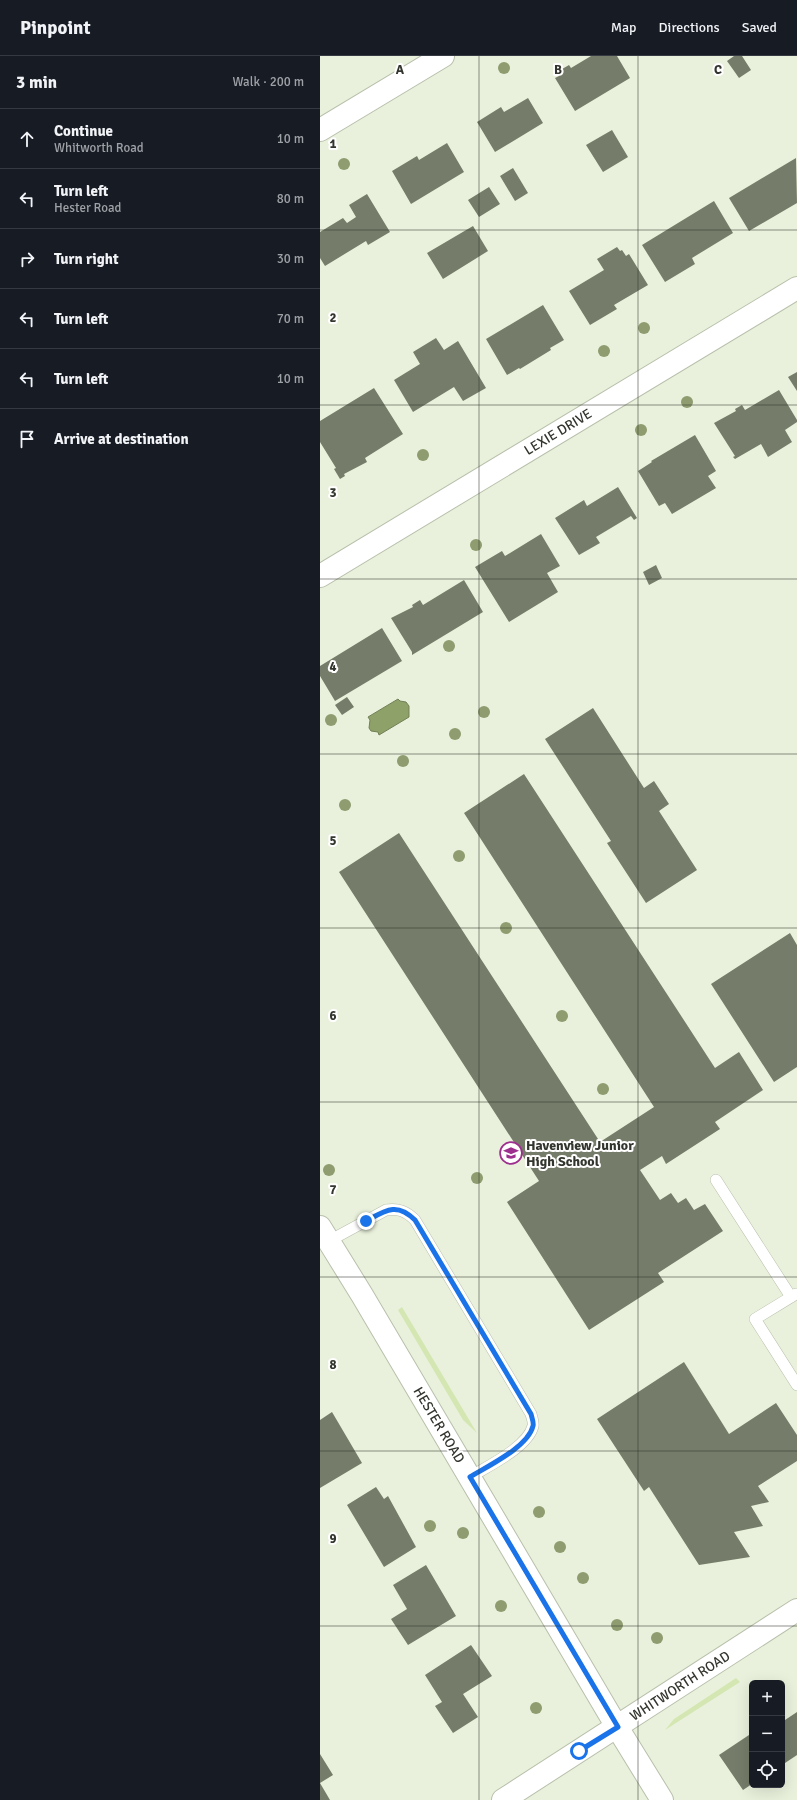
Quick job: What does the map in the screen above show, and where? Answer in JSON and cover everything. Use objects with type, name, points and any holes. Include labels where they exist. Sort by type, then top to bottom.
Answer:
[{"type":"street","points":[[320,130],[443,56]]},
{"type":"street","name":"LEXIE DRIVE","points":[[320,576],[797,288]]},
{"type":"street","name":"HESTER ROAD","points":[[324,1234],[662,1800]]},
{"type":"street","name":"WHITWORTH ROAD","points":[[503,1800],[797,1610]]},
{"type":"lane","points":[[716,1180],[794,1296],[756,1319],[797,1385]]},
{"type":"lane","points":[[324,1234],[386,1210],[394,1209],[407,1212],[415,1220],[531,1414],[534,1425],[531,1433],[524,1442],[470,1477]]},
{"type":"shaded area","points":[[398,699],[406,702],[409,706],[409,717],[379,735],[378,732],[371,731],[369,728],[370,720],[368,717]]},
{"type":"shaded area","points":[[402,1307],[477,1433],[463,1420],[398,1310]]},
{"type":"shaded area","points":[[736,1678],[740,1682],[665,1730],[674,1719]]},
{"type":"building","points":[[591,56],[617,56],[630,78],[575,111],[555,78],[559,76],[557,72],[569,65],[571,68]]},
{"type":"building","points":[[734,56],[742,56],[751,70],[739,78],[727,61]]},
{"type":"building","points":[[528,98],[543,123],[495,152],[477,122],[501,107],[504,112]]},
{"type":"building","points":[[612,130],[628,157],[603,172],[586,145]]},
{"type":"building","points":[[447,143],[464,172],[411,204],[392,171],[417,156],[419,160]]},
{"type":"building","points":[[796,158],[797,203],[749,231],[729,198]]},
{"type":"building","points":[[513,168],[528,193],[515,201],[500,176]]},
{"type":"building","points":[[489,187],[500,204],[479,217],[468,200]]},
{"type":"building","points":[[367,194],[390,232],[368,245],[366,241],[325,266],[320,258],[320,232],[343,218],[347,223],[356,217],[349,205]]},
{"type":"building","points":[[714,201],[733,233],[692,258],[695,264],[665,282],[642,245]]},
{"type":"building","points":[[473,226],[488,251],[443,279],[427,253]]},
{"type":"building","points":[[617,247],[620,251],[622,250],[626,256],[629,254],[648,285],[614,305],[617,309],[590,325],[569,291],[604,270],[597,259]]},
{"type":"building","points":[[543,305],[564,340],[550,348],[551,350],[520,369],[519,368],[507,375],[486,339]]},
{"type":"building","points":[[436,338],[444,350],[458,341],[486,388],[463,401],[454,387],[413,412],[394,380],[420,364],[413,352]]},
{"type":"building","points":[[797,372],[797,391],[788,377]]},
{"type":"building","points":[[374,388],[403,434],[365,458],[367,462],[344,474],[345,476],[340,479],[334,469],[336,468],[320,442],[320,421]]},
{"type":"building","points":[[779,390],[797,420],[797,422],[785,430],[792,442],[768,457],[761,444],[735,459],[733,457],[735,456],[714,423],[736,411],[735,409],[742,405],[745,410]]},
{"type":"building","points":[[695,435],[716,471],[708,476],[716,488],[672,514],[665,503],[659,506],[638,471],[652,462],[651,461]]},
{"type":"building","points":[[618,487],[637,518],[634,520],[631,516],[596,537],[600,543],[579,555],[555,518],[584,500],[587,506]]},
{"type":"building","points":[[541,534],[560,566],[547,573],[558,592],[509,622],[475,567],[502,551],[505,556]]},
{"type":"building","points":[[656,565],[662,578],[649,585],[643,572]]},
{"type":"building","points":[[464,580],[483,612],[412,655],[412,652],[391,618],[413,607],[412,605],[420,600],[423,605]]},
{"type":"building","points":[[382,628],[402,661],[335,701],[320,676],[320,666]]},
{"type":"building","points":[[347,697],[354,707],[342,715],[335,705]]},
{"type":"building","points":[[593,708],[644,788],[654,781],[669,804],[659,811],[697,870],[646,903],[607,843],[611,841],[545,739]]},
{"type":"building","points":[[524,774],[715,1068],[739,1052],[763,1090],[715,1122],[720,1129],[666,1164],[662,1156],[640,1170],[660,1200],[671,1193],[678,1203],[686,1198],[694,1210],[705,1204],[723,1231],[658,1273],[664,1282],[589,1330],[507,1202],[539,1181],[339,872],[399,833],[600,1142],[654,1107],[464,813]]},
{"type":"building","points":[[790,933],[797,945],[797,1067],[774,1082],[711,984]]},
{"type":"building","points":[[684,1362],[729,1434],[776,1403],[797,1435],[797,1461],[758,1486],[769,1502],[751,1506],[763,1526],[734,1532],[750,1557],[699,1565],[649,1487],[644,1491],[597,1419]]},
{"type":"building","points":[[332,1412],[362,1463],[320,1488],[320,1420]]},
{"type":"building","points":[[376,1487],[384,1499],[388,1496],[416,1547],[384,1567],[347,1505]]},
{"type":"building","points":[[426,1565],[456,1616],[408,1645],[391,1619],[407,1609],[393,1585]]},
{"type":"building","points":[[471,1645],[492,1676],[463,1694],[478,1717],[453,1733],[435,1706],[442,1702],[425,1675]]},
{"type":"building","points":[[797,1712],[797,1755],[785,1763],[785,1752],[785,1720]]},
{"type":"building","points":[[749,1735],[749,1786],[743,1790],[719,1755]]},
{"type":"building","points":[[320,1754],[333,1775],[320,1783]]},
{"type":"building","points":[[320,1783],[330,1800],[320,1800]]},
{"type":"place","name":"Havenview Junior High School","points":[[511,1153]]},
{"type":"route","points":[[366,1221],[386,1210],[394,1209],[407,1212],[415,1220],[531,1414],[534,1425],[531,1433],[524,1442],[470,1477],[618,1727],[579,1751]]}]
